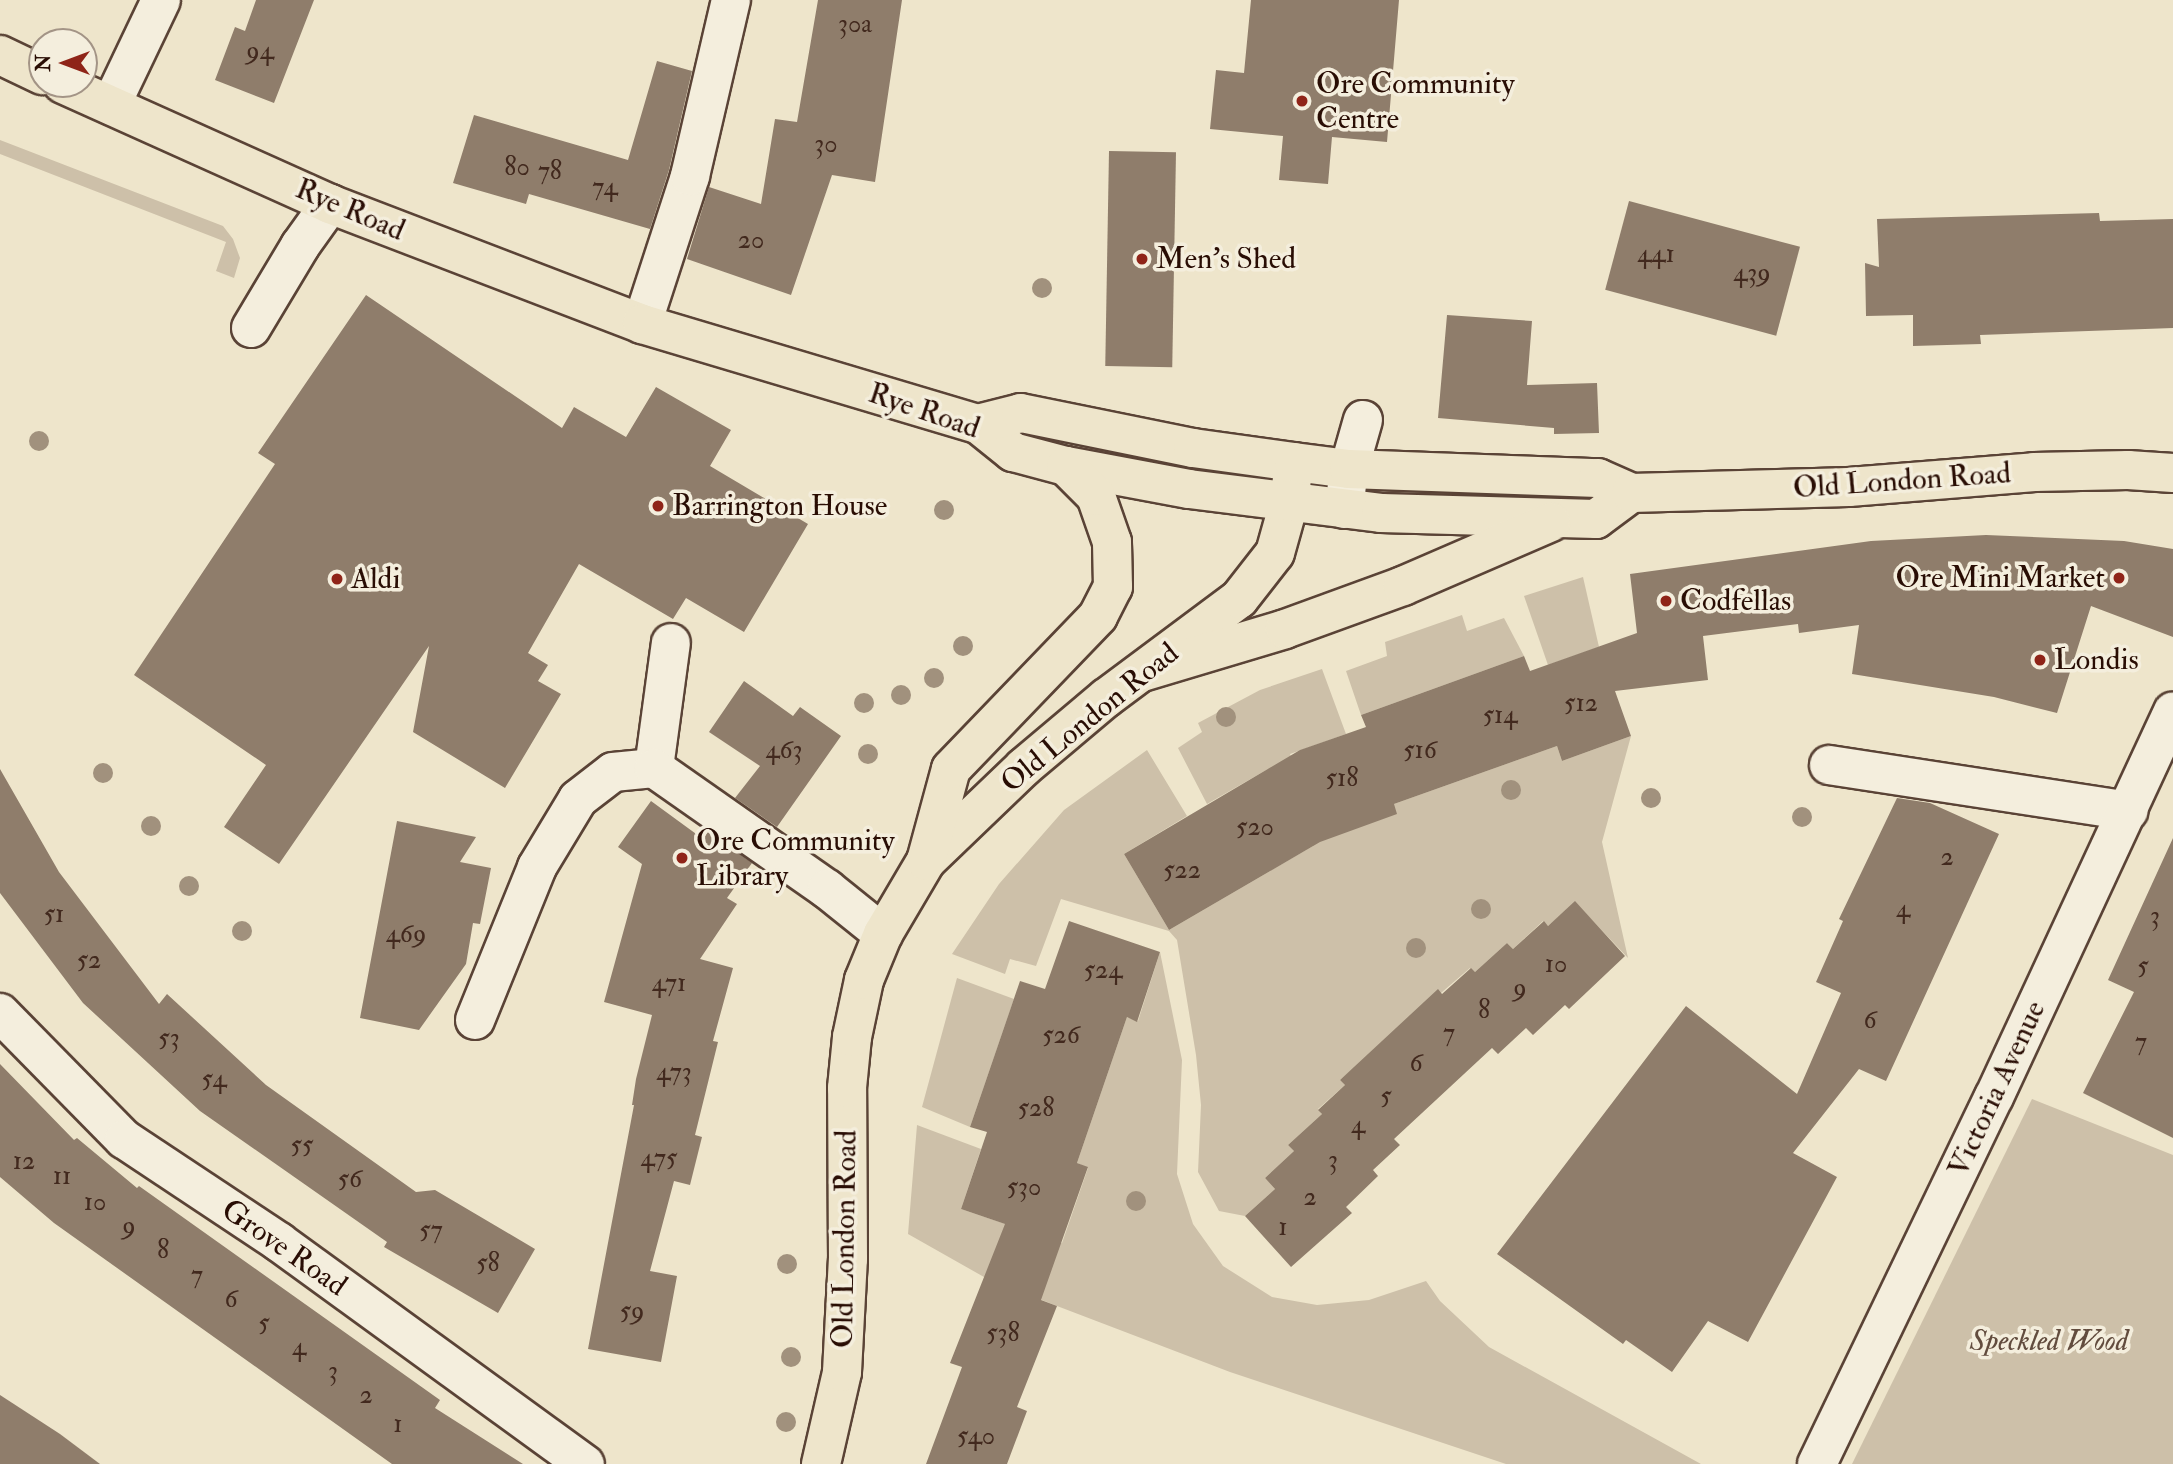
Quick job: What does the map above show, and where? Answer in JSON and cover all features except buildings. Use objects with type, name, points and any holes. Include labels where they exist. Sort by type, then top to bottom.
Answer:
[{"type":"main road","points":[[0,55],[28,68]]},
{"type":"main road","name":"Rye Road","points":[[94,98],[330,204],[642,324],[978,424],[1013,452],[1066,466],[1189,489],[1289,503]]},
{"type":"main road","name":"Old London Road","points":[[978,424],[1021,413],[1193,448],[1294,463],[1349,469],[1598,478],[1631,493],[1849,487],[2034,472],[2128,470],[2173,473]]},
{"type":"main road","name":"Old London Road","points":[[821,1464],[842,1372],[848,1259],[847,1088],[852,1037],[864,980],[883,933],[926,861],[1061,734],[1239,599],[1275,553],[1289,503],[1294,463]]},
{"type":"main road","points":[[926,861],[951,769],[1098,616],[1113,587],[1112,541],[1096,496],[1066,466]]},
{"type":"main road","points":[[1289,503],[1344,509],[1595,519],[1631,493]]},
{"type":"main road","points":[[1142,672],[1285,629],[1404,586],[1559,518]]},
{"type":"street","points":[[110,105],[161,0]]},
{"type":"street","points":[[642,324],[690,176],[731,0]]},
{"type":"street","points":[[251,328],[300,246],[330,204]]},
{"type":"street","points":[[1344,509],[1349,469],[1363,420]]},
{"type":"street","points":[[654,768],[671,643]]},
{"type":"street","name":"Victoria Avenue","points":[[1817,1464],[2173,711]]},
{"type":"street","points":[[1829,765],[2128,811]]},
{"type":"street","points":[[475,1020],[537,867],[578,799],[613,772],[654,768],[827,888],[883,933]]},
{"type":"street","name":"Grove Road","points":[[0,1013],[124,1139],[279,1242],[585,1464]]},
{"type":"green space","points":[[0,140],[223,226],[233,239],[240,258],[234,278],[216,271],[226,242],[0,154]]},
{"type":"green space","points":[[1583,577],[1599,647],[1548,665],[1524,596]]},
{"type":"green space","points":[[1462,615],[1467,631],[1504,618],[1524,656],[1361,715],[1346,671],[1387,656],[1385,642]]},
{"type":"green space","points":[[1322,669],[1346,734],[1290,754],[1321,841],[1394,804],[1557,746],[1562,761],[1631,736],[1602,842],[1628,958],[1575,902],[1548,926],[1543,921],[1513,949],[1507,943],[1475,972],[1470,968],[1340,1080],[1345,1085],[1318,1109],[1322,1114],[1288,1145],[1294,1151],[1265,1178],[1275,1189],[1245,1216],[1219,1211],[1198,1172],[1201,1105],[1196,1055],[1177,940],[1169,931],[1061,899],[1036,966],[1010,959],[1005,974],[952,954],[999,884],[1064,810],[1147,750],[1187,816],[1124,854],[1169,930],[1313,846],[1268,769],[1207,804],[1178,748],[1202,732],[1198,723],[1260,690]]},
{"type":"green space","points":[[1160,952],[1182,1060],[1177,1174],[1193,1224],[1223,1266],[1272,1297],[1317,1305],[1369,1300],[1426,1281],[1440,1301],[1489,1347],[1701,1464],[1506,1464],[1230,1372],[1057,1306],[984,1277],[908,1234],[917,1125],[981,1149],[961,1209],[1062,1243],[1088,1168],[1077,1163],[1127,1017],[1138,1021]]},
{"type":"green space","points":[[957,978],[1014,999],[970,1127],[922,1107]]},
{"type":"green space","name":"Speckled Wood","points":[[2032,1099],[2173,1155],[2173,1464],[1852,1464]]},
{"type":"place","name":"Ore Community Centre","points":[[1302,101]]},
{"type":"place","name":"Men's Shed","points":[[1142,259]]},
{"type":"place","name":"Barrington House","points":[[658,506]]},
{"type":"place","name":"Ore Mini Market","points":[[2119,578]]},
{"type":"place","name":"Aldi","points":[[337,579]]},
{"type":"place","name":"Codfellas","points":[[1666,601]]},
{"type":"place","name":"Londis","points":[[2040,660]]},
{"type":"place","name":"Ore Community Library","points":[[682,858]]}]
